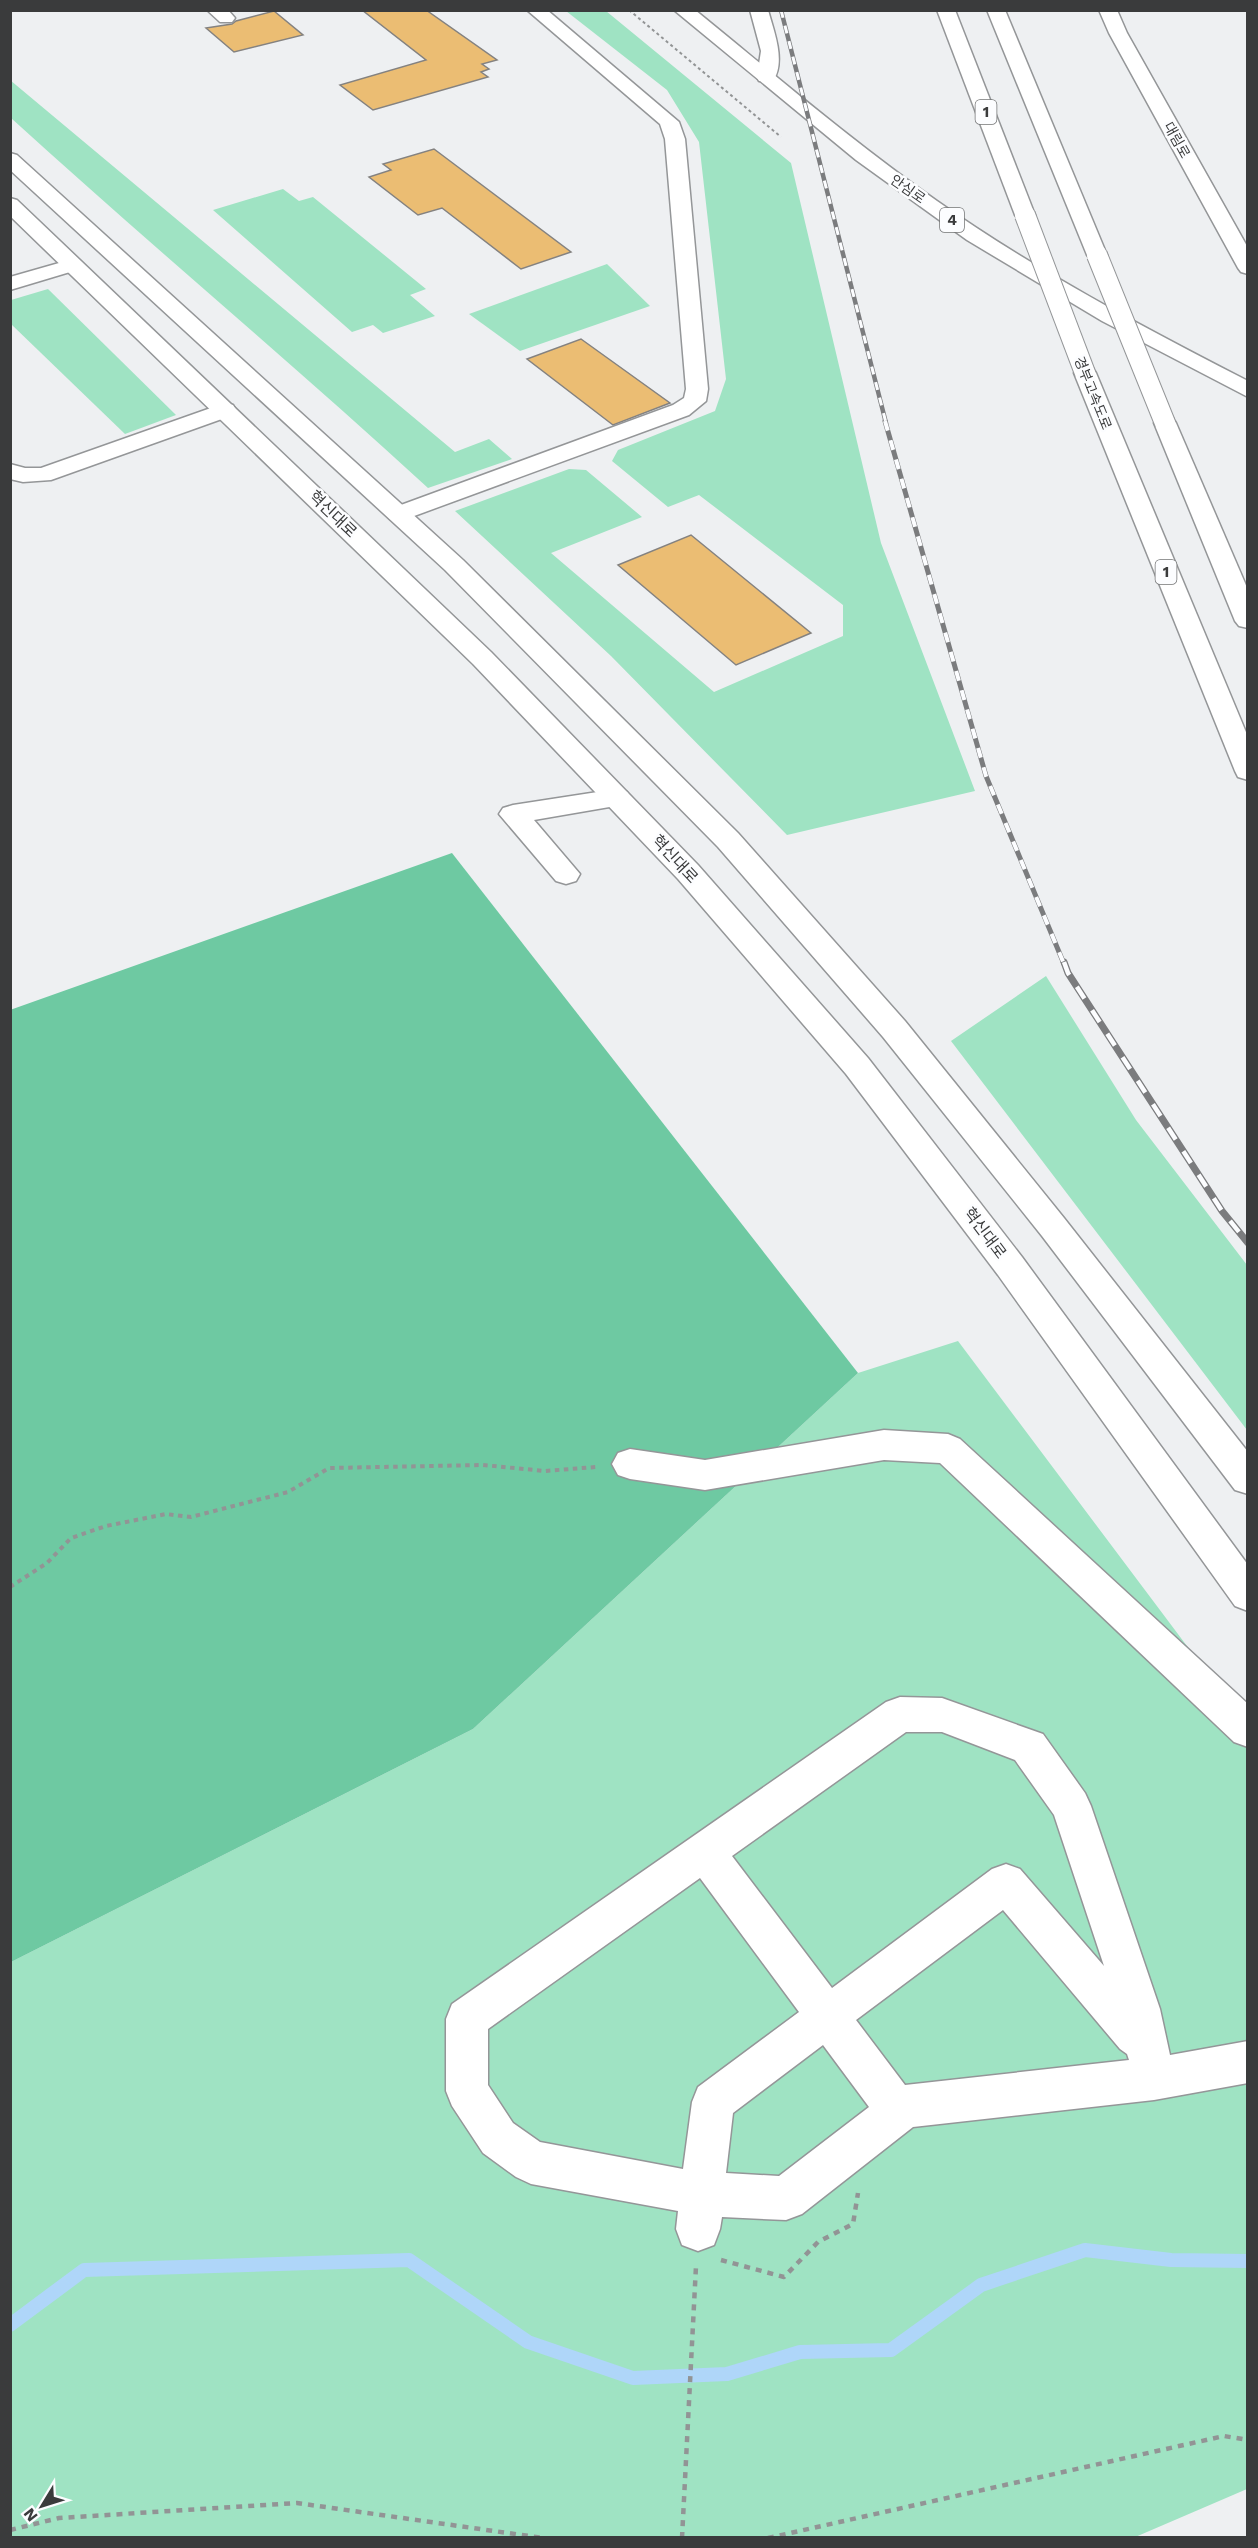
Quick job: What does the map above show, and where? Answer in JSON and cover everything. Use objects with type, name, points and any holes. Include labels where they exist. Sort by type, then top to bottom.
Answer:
[{"type":"main road","points":[[398,514],[681,410],[695,401],[697,389],[675,139],[669,122],[536,10]]},
{"type":"main road","name":"안심로","points":[[682,10],[889,176],[989,245],[1159,344],[1248,390]]},
{"type":"main road","points":[[759,10],[770,51],[766,77]]},
{"type":"main road","name":"경부고속도로","points":[[946,10],[1084,373],[1248,771]]},
{"type":"main road","points":[[996,10],[1248,621]]},
{"type":"main road","name":"대림로","points":[[1108,10],[1118,33],[1248,268]]},
{"type":"main road","points":[[10,159],[462,573],[728,840],[894,1029],[1053,1227],[1248,1479]]},
{"type":"main road","name":"혁신대로","points":[[10,204],[482,658],[688,872],[857,1066],[1010,1266],[1248,1596]]},
{"type":"main road","points":[[10,284],[73,265]]},
{"type":"main road","points":[[10,471],[23,475],[43,475],[225,410]]},
{"type":"main road","points":[[566,873],[513,814],[617,798]]},
{"type":"main road","points":[[630,1464],[705,1475],[884,1445],[948,1449],[1248,1730]]},
{"type":"main road","points":[[1150,2060],[1139,2009],[1071,1806],[1029,1747],[942,1715],[900,1714],[467,2019],[467,2091],[498,2138],[531,2162],[700,2211],[786,2198],[905,2106],[1150,2060],[1248,2062]]},
{"type":"main road","points":[[705,1852],[898,2111]]},
{"type":"main road","points":[[700,2211],[712,2102],[1006,1883],[1135,2034],[1150,2060]]},
{"type":"path","points":[[629,10],[781,137]]},
{"type":"path","points":[[10,1587],[47,1563],[71,1538],[116,1524],[166,1514],[191,1517],[288,1492],[329,1468],[483,1465],[545,1472],[630,1464]]},
{"type":"path","points":[[682,2538],[700,2211]]},
{"type":"path","points":[[768,2538],[1224,2436],[1248,2440]]},
{"type":"path","points":[[10,2530],[59,2518],[297,2503],[543,2538]]},
{"type":"green space","points":[[566,11],[606,11],[791,163],[881,543],[975,791],[787,835],[611,656],[455,511],[569,469],[586,470],[642,517],[551,553],[714,692],[843,636],[843,605],[699,495],[668,507],[612,461],[618,450],[715,411],[726,379],[699,142],[667,90]]},
{"type":"green space","points":[[10,80],[455,452],[489,439],[512,459],[428,488],[11,118]]},
{"type":"green space","points":[[283,189],[299,201],[313,197],[426,289],[410,295],[435,316],[383,333],[373,325],[352,332],[213,210]]},
{"type":"green space","points":[[607,264],[650,306],[520,351],[469,314]]},
{"type":"green space","points":[[48,289],[176,415],[125,434],[11,324],[11,300]]},
{"type":"green space","points":[[452,853],[858,1373],[473,1729],[11,1962],[10,1010]]},
{"type":"green space","points":[[1046,976],[1136,1120],[1247,1265],[1247,1430],[951,1041]]},
{"type":"green space","points":[[958,1341],[1247,1726],[1247,2489],[1133,2538],[11,2538],[11,1962],[473,1729],[858,1373]]},
{"type":"building","points":[[362,10],[426,10],[497,60],[482,64],[489,69],[481,72],[488,77],[373,110],[340,85],[426,60]]},
{"type":"building","points":[[274,11],[303,35],[234,52],[206,28],[232,24]]},
{"type":"building","points":[[434,149],[571,252],[521,269],[442,208],[418,215],[369,177],[391,170],[383,164]]},
{"type":"building","points":[[581,339],[670,403],[613,425],[527,359]]},
{"type":"building","points":[[691,535],[811,633],[736,665],[618,565]]},
{"type":"waterway","points":[[10,2325],[84,2270],[409,2260],[528,2342],[633,2378],[727,2374],[800,2352],[891,2350],[981,2285],[1085,2250],[1171,2260],[1248,2261]]},
{"type":"railway","points":[[781,10],[886,423]]},
{"type":"railway","points":[[885,421],[986,776],[1064,964]]},
{"type":"railway","points":[[1064,962],[1068,973],[1222,1211],[1248,1243]]}]
